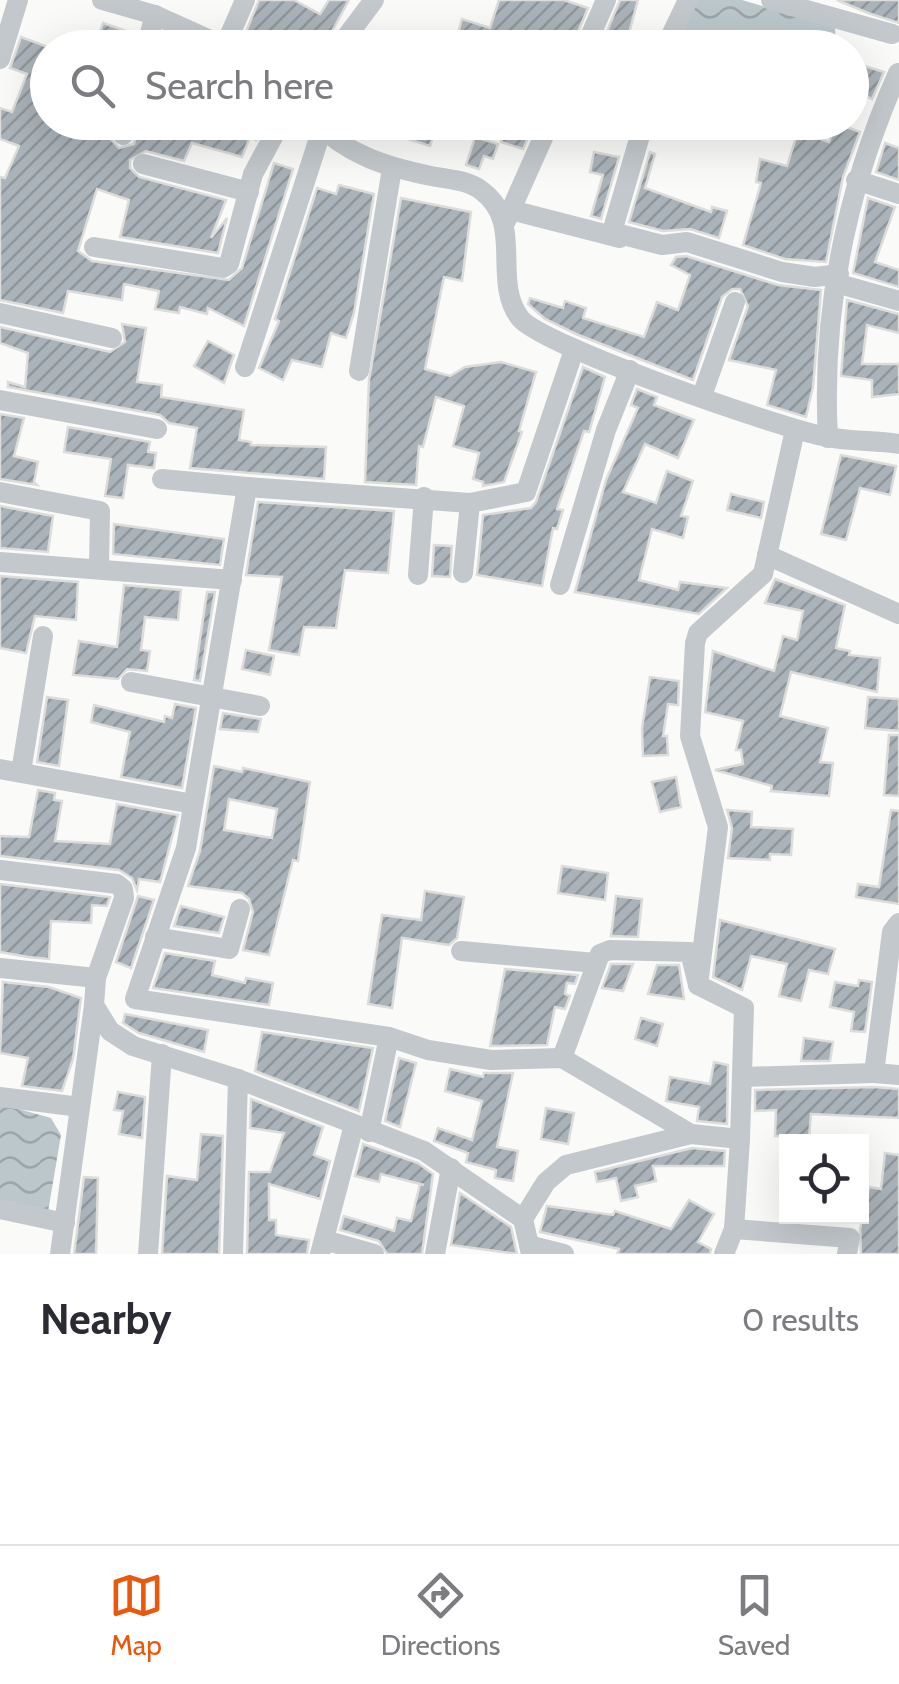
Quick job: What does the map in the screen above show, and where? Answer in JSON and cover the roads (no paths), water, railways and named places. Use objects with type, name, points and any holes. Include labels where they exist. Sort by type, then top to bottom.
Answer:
[{"type":"street","points":[[0,59],[18,0]]},
{"type":"street","points":[[102,0],[155,15],[189,30]]},
{"type":"street","points":[[234,30],[245,0]]},
{"type":"street","points":[[352,30],[374,0]]},
{"type":"street","points":[[592,30],[606,0]]},
{"type":"street","points":[[673,30],[688,0]]},
{"type":"street","points":[[771,0],[892,34]]},
{"type":"street","points":[[151,30],[155,15]]},
{"type":"street","points":[[869,139],[898,73]]},
{"type":"street","points":[[94,248],[224,268],[229,264],[248,192],[273,140]]},
{"type":"street","points":[[246,368],[315,140]]},
{"type":"street","points":[[338,140],[357,154],[392,168],[471,184],[508,216],[626,240],[657,253]]},
{"type":"street","points":[[542,140],[508,216],[515,311],[532,330],[574,350],[795,430],[828,438],[899,444]]},
{"type":"street","points":[[639,140],[612,232],[662,245],[688,242],[782,272],[837,279],[899,302]]},
{"type":"street","points":[[828,438],[827,337],[856,180],[868,140]]},
{"type":"street","points":[[144,164],[248,192]]},
{"type":"street","points":[[359,371],[392,168]]},
{"type":"street","points":[[856,180],[899,194]]},
{"type":"street","points":[[702,396],[735,302]]},
{"type":"street","points":[[0,313],[112,338]]},
{"type":"street","points":[[162,479],[470,503],[526,492],[574,350]]},
{"type":"street","points":[[560,585],[600,448],[630,370]]},
{"type":"street","points":[[0,400],[157,429]]},
{"type":"street","points":[[698,984],[718,827],[690,736],[695,642],[698,633],[754,586],[767,555],[795,430]]},
{"type":"street","points":[[247,486],[186,848],[136,999],[389,1038],[428,1050],[491,1060],[562,1058],[692,1134]]},
{"type":"street","points":[[0,492],[100,511],[99,566]]},
{"type":"street","points":[[418,575],[424,497]]},
{"type":"street","points":[[462,574],[470,503]]},
{"type":"street","points":[[767,555],[899,614]]},
{"type":"street","points":[[0,562],[99,566],[232,580]]},
{"type":"street","points":[[43,636],[11,771],[194,804]]},
{"type":"street","points":[[131,682],[260,706]]},
{"type":"street","points":[[0,870],[117,884],[123,889],[96,978],[60,1254]]},
{"type":"street","points":[[155,937],[228,949],[240,910]]},
{"type":"street","points":[[874,1073],[894,972],[892,932],[899,923]]},
{"type":"street","points":[[562,1058],[596,963],[600,954],[610,950],[690,952],[698,984],[744,1008],[734,1229],[724,1254]]},
{"type":"street","points":[[461,952],[596,963]]},
{"type":"street","points":[[0,968],[96,978]]},
{"type":"street","points":[[94,1005],[110,1030],[133,1046],[238,1080],[424,1151],[523,1219],[532,1250],[564,1254]]},
{"type":"street","points":[[374,1254],[322,1247],[389,1038]]},
{"type":"street","points":[[148,1254],[162,1054]]},
{"type":"street","points":[[743,1078],[874,1073],[899,1076]]},
{"type":"street","points":[[233,1254],[238,1080]]},
{"type":"street","points":[[0,1097],[80,1106]]},
{"type":"street","points":[[523,1219],[546,1182],[566,1165],[692,1134],[740,1139]]},
{"type":"street","points":[[435,1254],[451,1168]]},
{"type":"street","points":[[0,1209],[64,1222]]},
{"type":"street","points":[[734,1229],[850,1238],[848,1254]]},
{"type":"water","points":[[695,0],[742,0],[835,30],[678,30]]},
{"type":"water","points":[[0,1104],[51,1118],[61,1135],[48,1212],[0,1203]]}]
